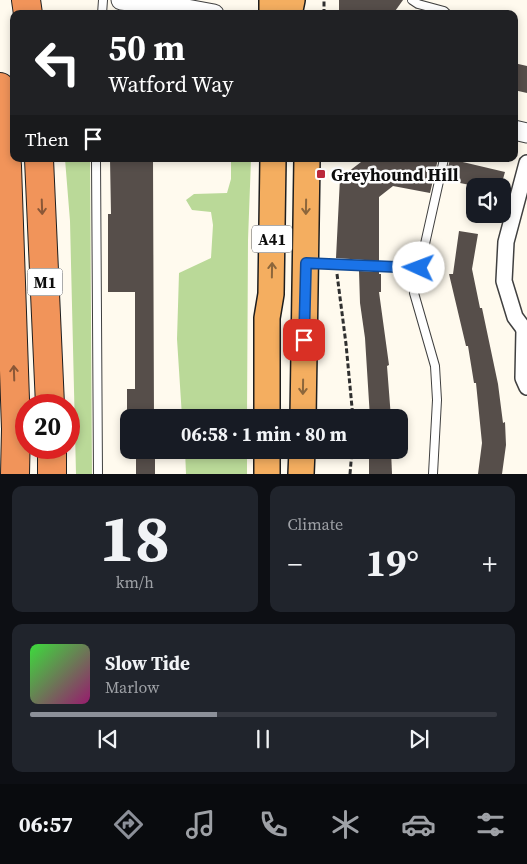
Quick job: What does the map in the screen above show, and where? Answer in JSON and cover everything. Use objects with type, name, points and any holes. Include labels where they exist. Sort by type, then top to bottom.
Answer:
[{"type":"highway","name":"M1","points":[[0,88],[7,166],[16,429],[15,474]]},
{"type":"highway","name":"M1","points":[[39,162],[50,394]]},
{"type":"highway","name":"A41","points":[[267,409],[267,318],[271,294],[273,162]]},
{"type":"highway","name":"A41","points":[[302,409],[307,162]]},
{"type":"highway","points":[[52,459],[52,474]]},
{"type":"highway","points":[[266,474],[267,459]]},
{"type":"highway","points":[[302,459],[302,474]]},
{"type":"street","points":[[129,0],[190,10]]},
{"type":"street","points":[[527,163],[506,242],[504,281],[515,317],[525,332],[523,378],[527,387]]},
{"type":"lane","points":[[412,0],[418,4],[440,10]]},
{"type":"lane","points":[[96,162],[98,474]]},
{"type":"lane","points":[[433,474],[437,400],[434,366],[414,292],[443,162]]},
{"type":"lane","points":[[306,263],[419,268]]},
{"type":"path","points":[[330,272],[337,272],[352,409]]},
{"type":"path","points":[[350,474],[351,459]]},
{"type":"green space","points":[[65,162],[90,162],[92,474],[76,474],[76,459],[80,459],[80,394],[74,394],[70,221]]},
{"type":"green space","points":[[231,162],[251,162],[248,240],[247,409],[181,409],[177,339],[179,273],[211,258],[213,225],[211,212],[192,210],[186,200],[194,194],[227,193],[231,179]]},
{"type":"green space","points":[[185,459],[247,459],[247,474],[186,474]]},
{"type":"building","points":[[339,0],[403,0],[396,10],[339,10]]},
{"type":"building","points":[[518,64],[527,66],[527,93],[518,91]]},
{"type":"building","points":[[110,162],[153,162],[154,409],[127,409],[127,389],[135,389],[135,292],[108,292],[108,214],[111,214]]},
{"type":"building","points":[[361,162],[437,162],[430,193],[393,186],[379,197],[379,261],[336,258],[340,178]]},
{"type":"building","points":[[449,162],[463,162],[505,172],[503,178],[466,178],[466,184],[445,180]]},
{"type":"building","points":[[459,231],[478,234],[472,269],[498,384],[503,423],[505,422],[506,445],[502,474],[478,474],[482,443],[476,383],[474,383],[468,346],[466,346],[449,274],[453,274]]},
{"type":"building","points":[[359,271],[379,272],[381,274],[381,292],[379,292],[389,365],[387,366],[390,409],[369,409],[365,338],[360,303]]},
{"type":"building","points":[[136,459],[155,459],[155,474],[136,474]]},
{"type":"building","points":[[369,459],[391,459],[392,474],[369,474]]},
{"type":"place","name":"Greyhound Hill","points":[[321,174]]},
{"type":"route","points":[[304,340],[306,263],[419,268]]}]
